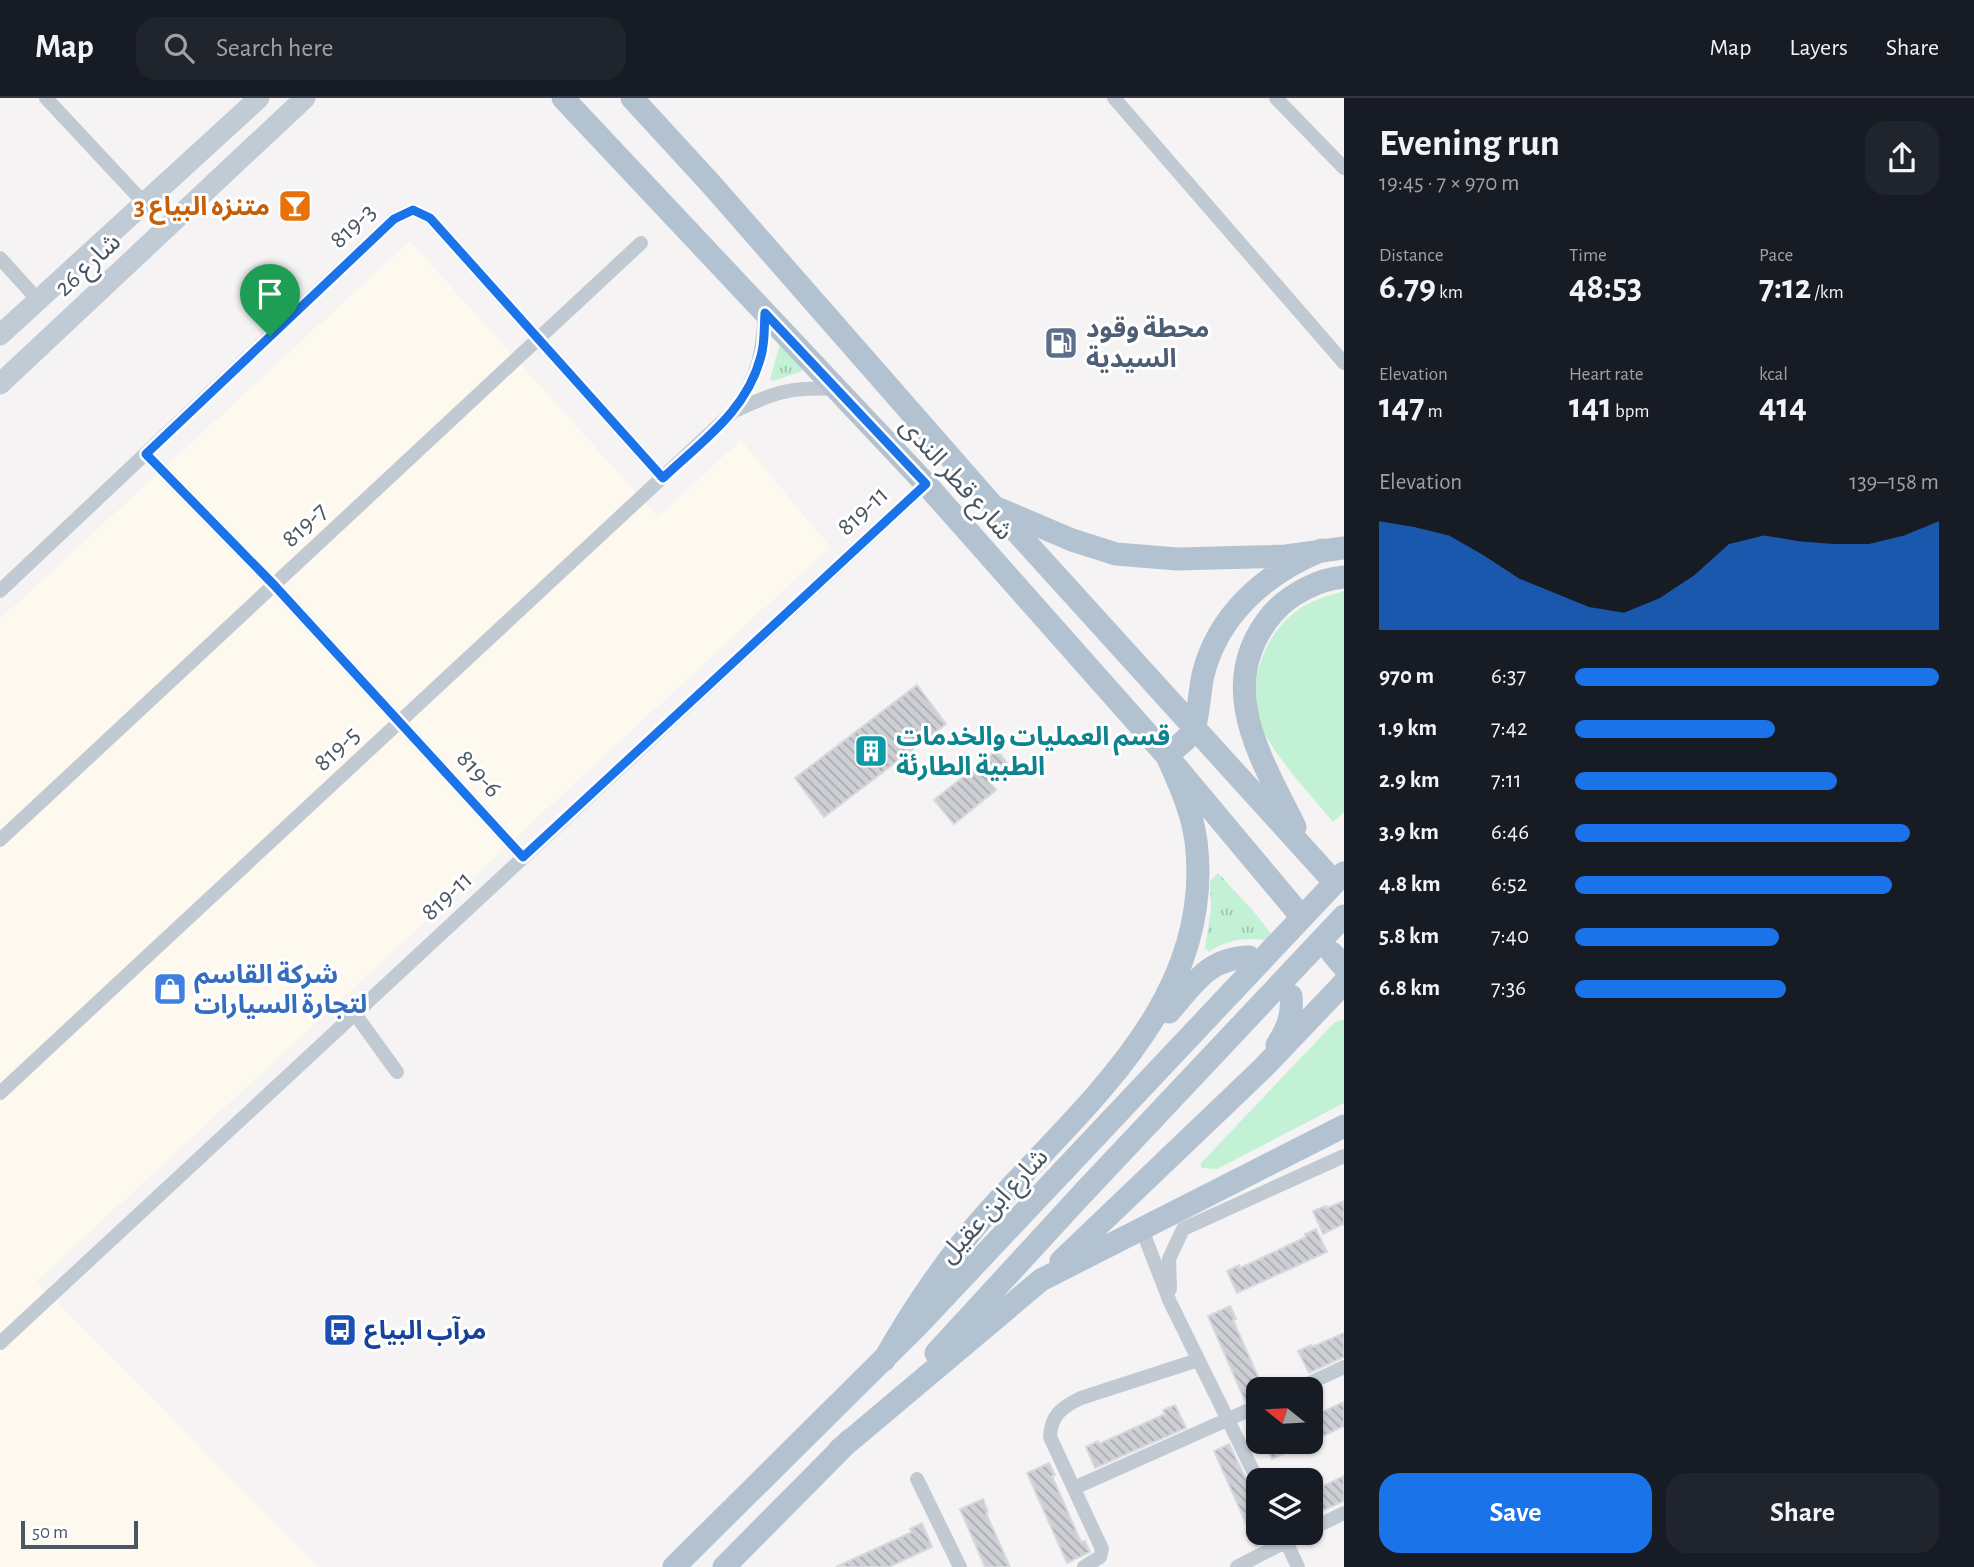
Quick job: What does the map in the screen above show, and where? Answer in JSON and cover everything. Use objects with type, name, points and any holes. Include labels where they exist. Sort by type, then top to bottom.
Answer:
[{"type":"main road","name":"شارع 26","points":[[0,384],[305,98]]},
{"type":"main road","name":"شارع قطر الندى","points":[[563,98],[926,484],[1167,756],[1295,909]]},
{"type":"main road","name":"شارع قطر الندى","points":[[632,98],[1194,729],[1306,848],[1336,874]]},
{"type":"main road","name":"شارع 26","points":[[0,335],[145,204],[250,101]]},
{"type":"main road","points":[[994,507],[1072,540],[1116,554],[1177,559],[1286,556],[1333,549]]},
{"type":"main road","points":[[1122,1066],[1164,1002],[1179,972],[1192,929],[1198,885],[1195,840],[1185,797],[1167,756],[1194,729],[1203,673],[1214,645],[1247,597],[1270,577],[1295,561],[1333,549]]},
{"type":"main road","points":[[1306,848],[1253,735],[1245,711],[1243,684],[1248,656],[1261,627],[1279,606],[1303,590],[1344,577]]},
{"type":"main road","name":"شارع ابن عقيل","points":[[674,1567],[884,1360],[1336,874]]},
{"type":"main road","points":[[724,1567],[946,1343],[1344,916]]},
{"type":"main road","points":[[884,1360],[921,1299],[969,1234],[1200,976],[1231,957],[1249,957]]},
{"type":"main road","points":[[839,1450],[1041,1280],[1263,1068],[1344,983]]},
{"type":"main road","points":[[1263,1068],[1287,1029],[1292,1006],[1291,996]]},
{"type":"main road","points":[[1041,1280],[1344,1126]]},
{"type":"street","points":[[46,98],[145,204]]},
{"type":"street","points":[[1114,98],[1344,363]]},
{"type":"street","points":[[1276,98],[1344,168]]},
{"type":"street","name":"819-3","points":[[0,591],[394,219],[413,210],[430,218],[663,478]]},
{"type":"street","name":"819-7","points":[[0,841],[641,243]]},
{"type":"street","points":[[0,258],[38,300]]},
{"type":"street","name":"819-5","points":[[0,1093],[736,410],[751,385],[762,355],[765,313]]},
{"type":"street","name":"819-5","points":[[736,410],[764,397],[799,387],[837,389]]},
{"type":"street","name":"819-6","points":[[146,454],[274,585],[523,857]]},
{"type":"street","name":"819-11","points":[[0,1343],[926,484]]},
{"type":"street","points":[[355,1014],[397,1072]]},
{"type":"street","points":[[1170,1302],[1169,1259],[1183,1229],[1344,1156]]},
{"type":"street","points":[[1141,1227],[1170,1302],[1252,1468]]},
{"type":"street","points":[[1084,1567],[1100,1558],[1102,1549],[1050,1437],[1051,1423],[1062,1406],[1198,1360]]},
{"type":"street","points":[[1323,1377],[1344,1367]]},
{"type":"street","points":[[1074,1489],[1246,1412]]},
{"type":"street","points":[[917,1479],[960,1567]]},
{"type":"street","points":[[1323,1523],[1344,1513]]},
{"type":"street","points":[[1237,1567],[1271,1545]]},
{"type":"street","points":[[1288,1545],[1298,1567]]},
{"type":"shaded area","points":[[410,241],[658,517],[741,440],[830,547],[37,1281],[318,1567],[0,1567],[0,619]]},
{"type":"green space","points":[[780,344],[802,371],[773,381],[770,379]]},
{"type":"green space","points":[[1344,591],[1344,812],[1333,822],[1271,745],[1259,719],[1255,690],[1261,661],[1283,623],[1319,599]]},
{"type":"green space","points":[[1218,873],[1256,914],[1274,938],[1271,941],[1238,940],[1209,952],[1205,948],[1211,909],[1210,881]]},
{"type":"green space","points":[[1344,1020],[1344,1103],[1217,1169],[1201,1168],[1201,1163],[1334,1023]]},
{"type":"building","name":"قسم العمليات والخدمات الطبية الطارئة","points":[[917,685],[946,724],[824,817],[795,778]]},
{"type":"building","points":[[997,750],[1008,764],[988,780],[996,790],[954,824],[934,800]]},
{"type":"building","points":[[1344,1201],[1344,1224],[1323,1234],[1313,1211]]},
{"type":"building","points":[[1316,1229],[1327,1252],[1237,1293],[1227,1271],[1239,1265],[1240,1268],[1306,1237],[1305,1234]]},
{"type":"building","points":[[1230,1306],[1236,1319],[1233,1320],[1258,1377],[1246,1377],[1246,1401],[1245,1401],[1208,1316]]},
{"type":"building","points":[[1344,1333],[1344,1357],[1309,1373],[1298,1351]]},
{"type":"building","points":[[1344,1402],[1344,1426],[1323,1436],[1323,1412]]},
{"type":"building","points":[[1175,1405],[1186,1428],[1095,1468],[1086,1447],[1098,1441],[1099,1444],[1165,1414],[1163,1410]]},
{"type":"building","points":[[1229,1444],[1246,1479],[1246,1523],[1214,1451]]},
{"type":"building","points":[[1270,1454],[1283,1454],[1272,1459]]},
{"type":"building","points":[[1049,1463],[1055,1475],[1052,1476],[1081,1542],[1085,1541],[1090,1552],[1067,1563],[1027,1473]]},
{"type":"building","points":[[1344,1476],[1344,1501],[1323,1511],[1323,1486]]},
{"type":"building","points":[[983,1499],[988,1512],[986,1513],[1010,1567],[985,1567],[960,1509]]},
{"type":"building","points":[[922,1523],[932,1547],[889,1567],[836,1567],[912,1532],[910,1529]]},
{"type":"place","name":"متنزه البياع 3","points":[[295,206]]},
{"type":"place","name":"محطة وقود السيدية","points":[[1061,343]]},
{"type":"place","name":"قسم العمليات والخدمات الطبية الطارئة","points":[[871,751]]},
{"type":"place","name":"شركة القاسم لتجارة السيارات","points":[[170,989]]},
{"type":"place","name":"مرآب البياع","points":[[340,1330]]},
{"type":"route","points":[[413,210],[430,218],[663,478],[736,410],[751,385],[762,355],[765,313],[926,484],[523,857],[274,585],[146,454],[270,336],[394,219],[413,210]]}]
